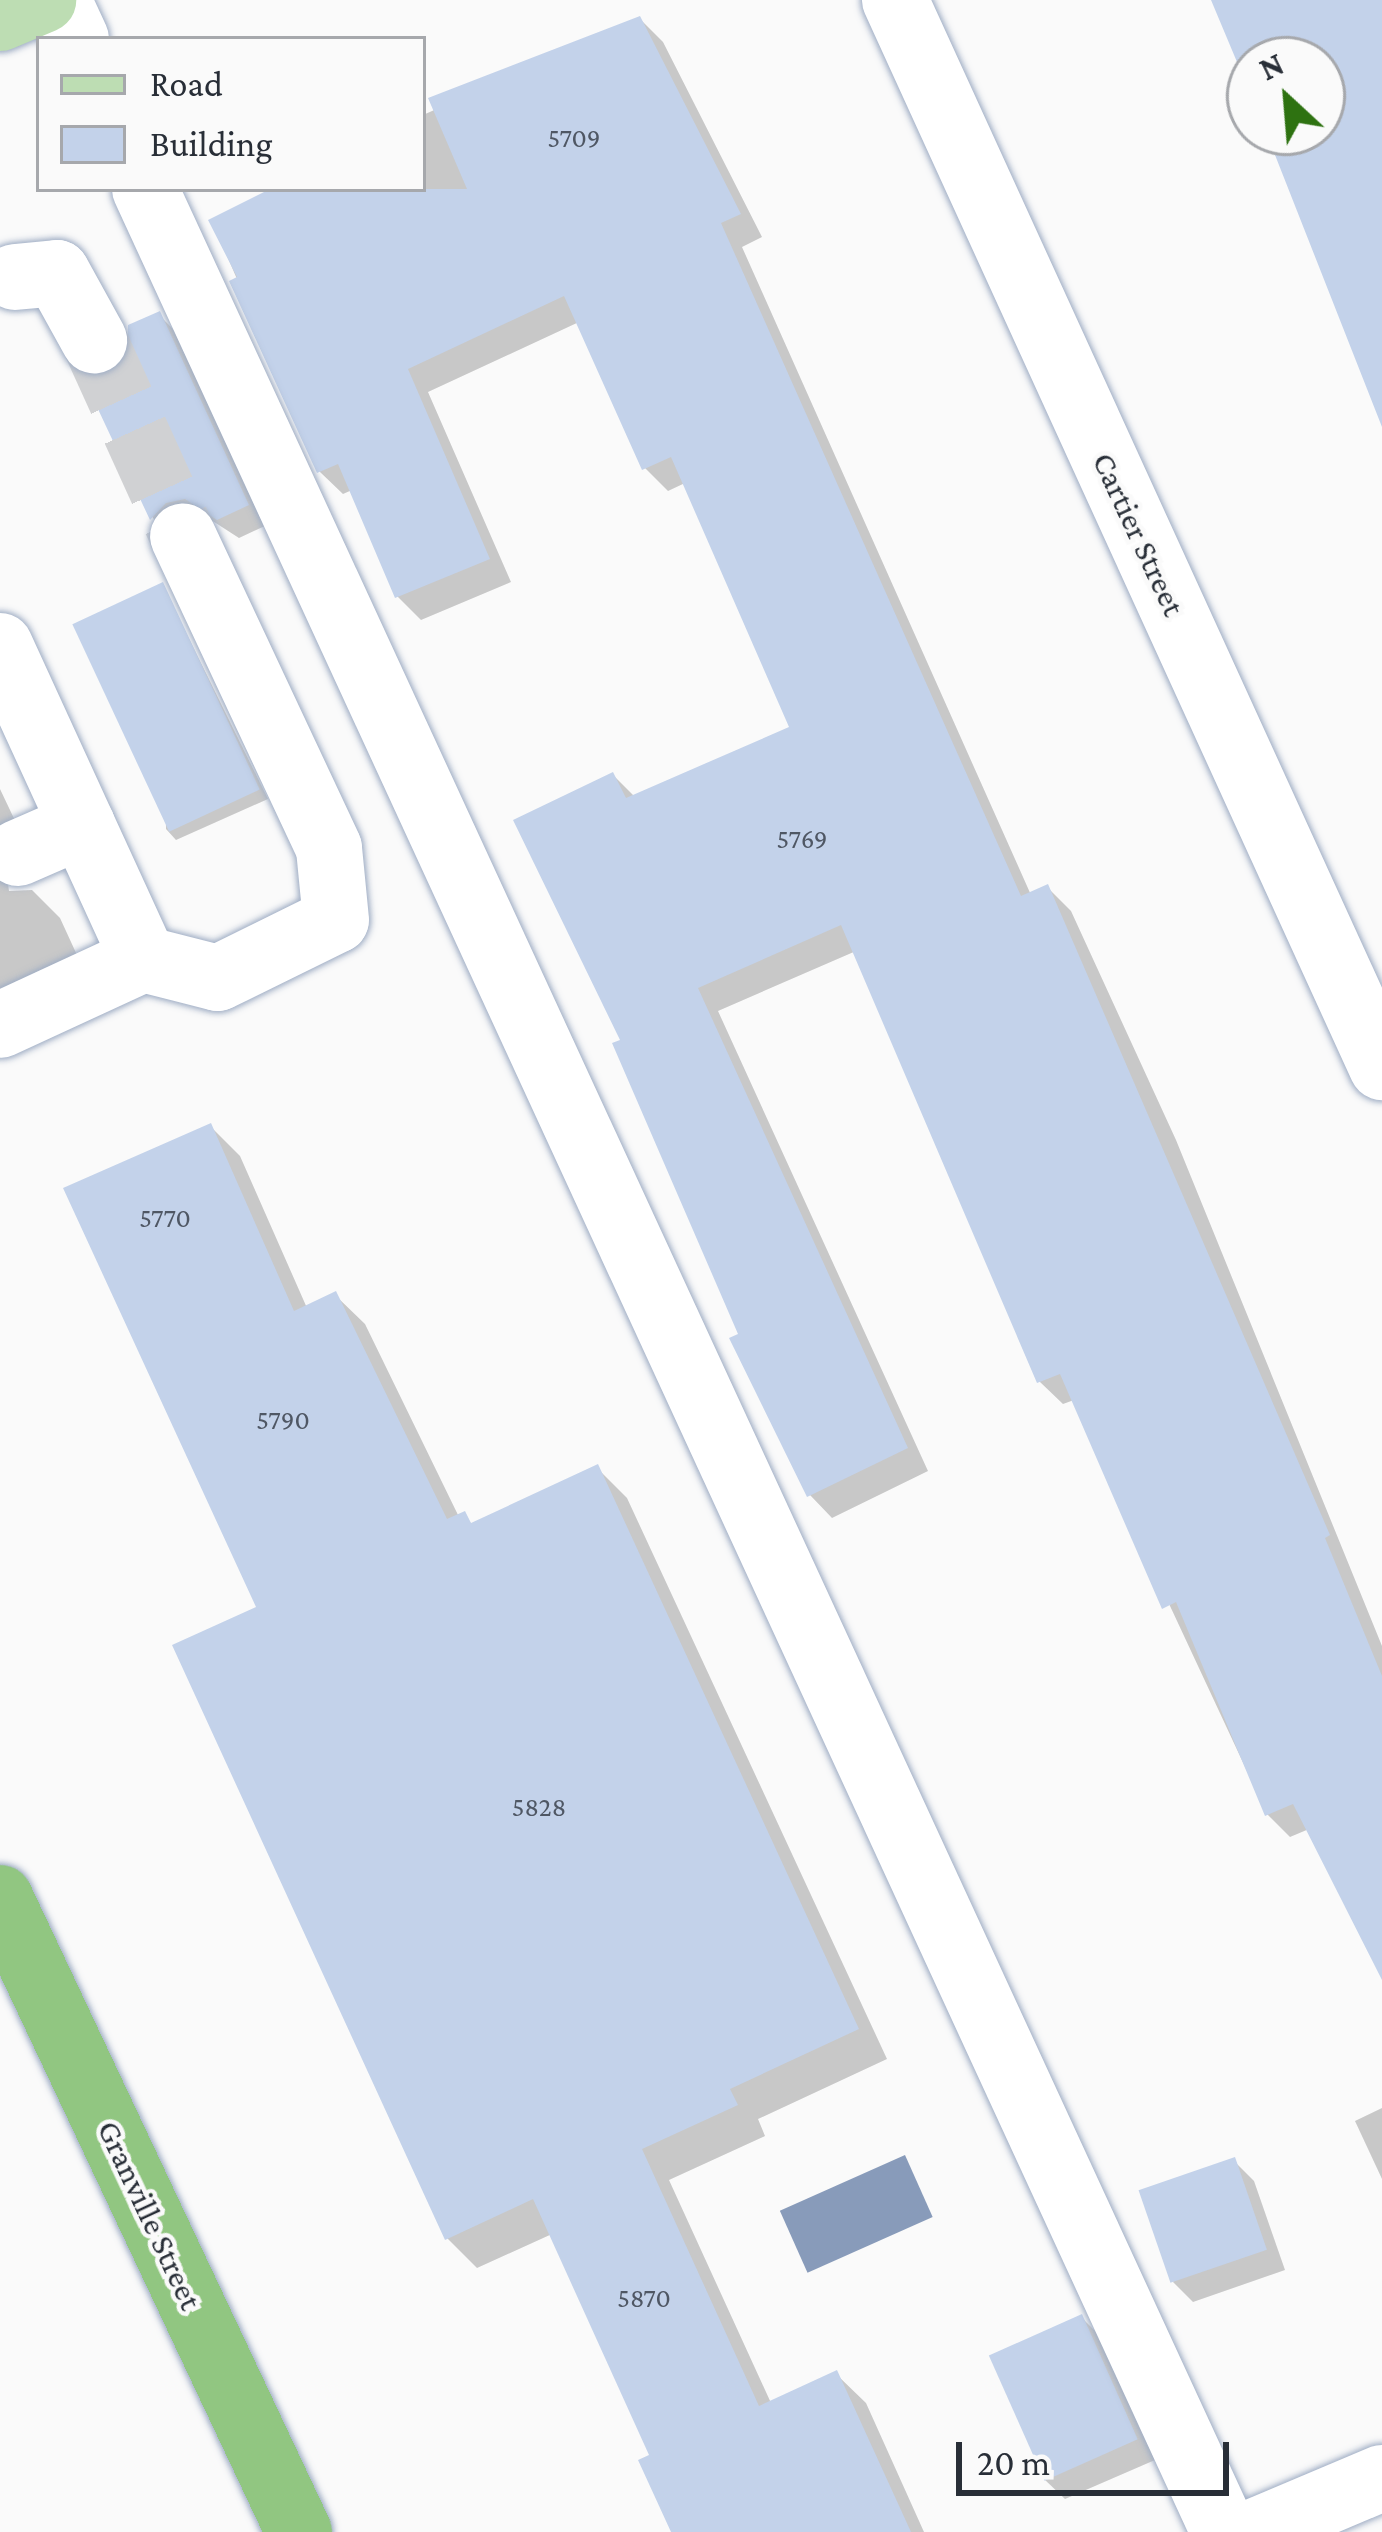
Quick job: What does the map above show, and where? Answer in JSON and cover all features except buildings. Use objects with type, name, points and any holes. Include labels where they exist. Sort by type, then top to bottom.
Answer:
[{"type":"highway","name":"Granville Street","points":[[0,1898],[299,2532]]},
{"type":"main road","points":[[0,18],[43,0]]},
{"type":"street","points":[[58,0],[75,36]]},
{"type":"street","name":"Cartier Street","points":[[896,0],[1382,1067]]},
{"type":"street","points":[[146,192],[1224,2532]]},
{"type":"street","points":[[5,274],[57,274],[94,340]]},
{"type":"street","points":[[0,1025],[143,959],[218,978],[336,920],[329,848],[182,536]]},
{"type":"street","points":[[0,646],[18,736],[82,825],[143,959]]},
{"type":"street","points":[[18,853],[82,825]]},
{"type":"street","points":[[1254,2532],[1382,2477]]},
{"type":"water","points":[[905,2155],[933,2217],[808,2273],[780,2211]]},
{"type":"tunnel","points":[[94,340],[183,536]]}]
